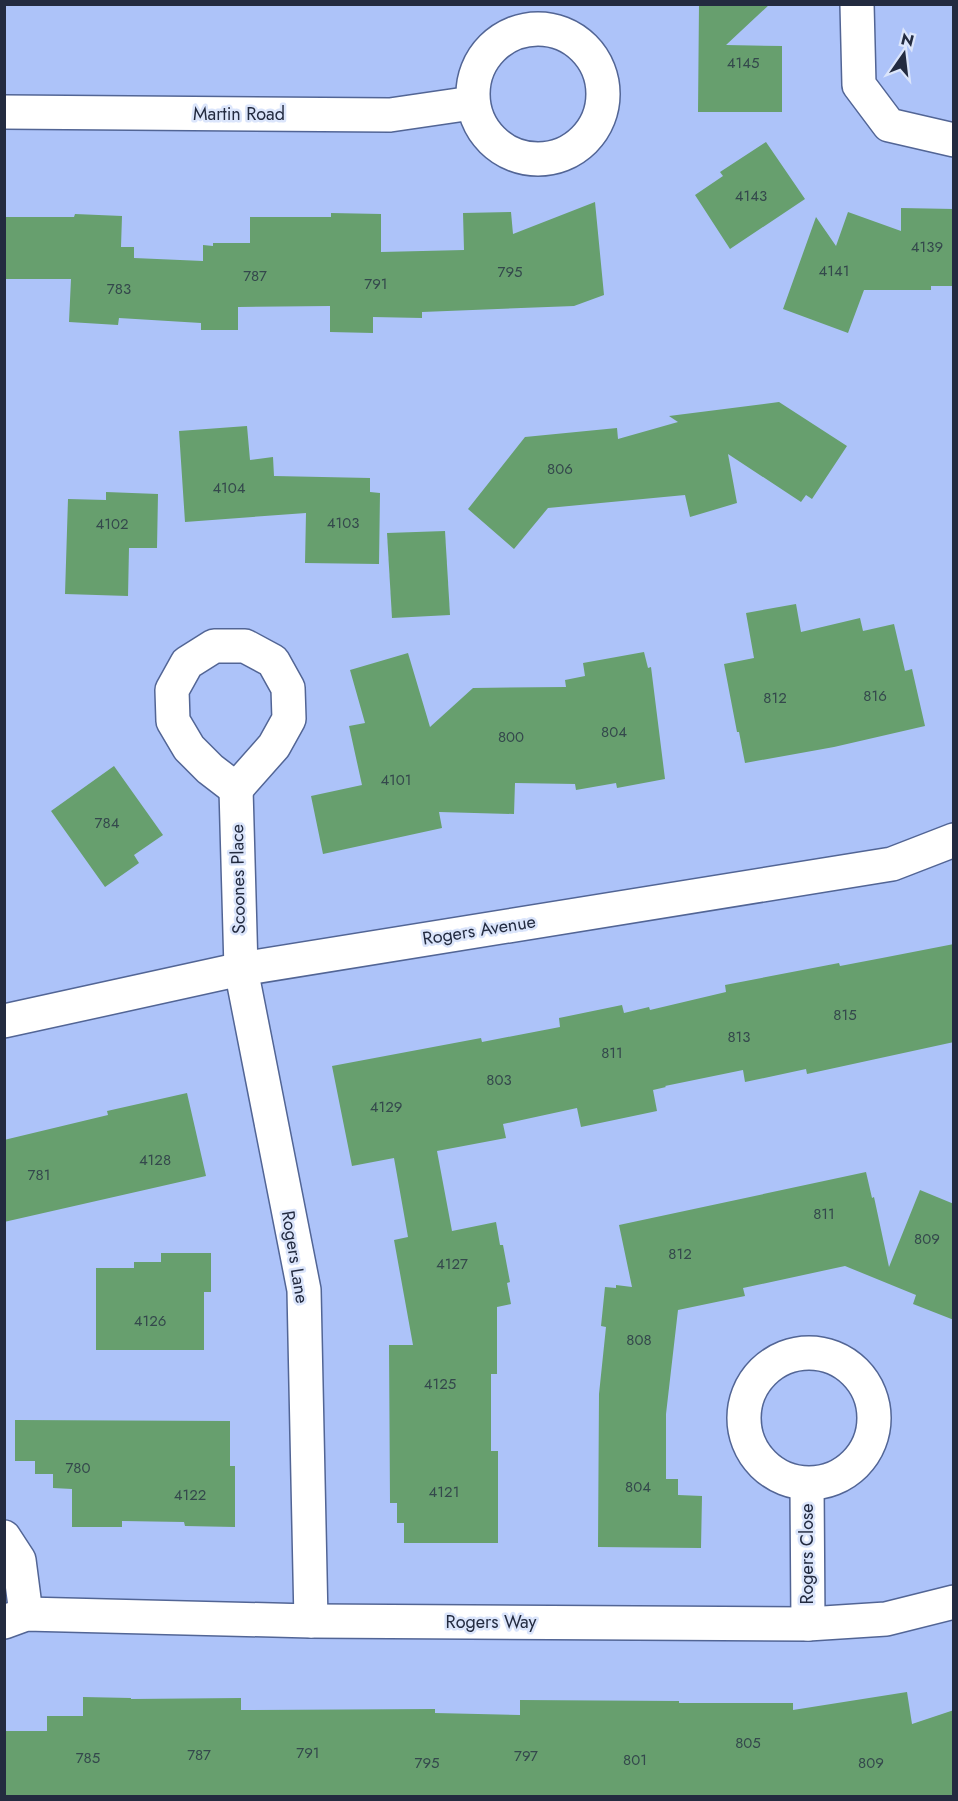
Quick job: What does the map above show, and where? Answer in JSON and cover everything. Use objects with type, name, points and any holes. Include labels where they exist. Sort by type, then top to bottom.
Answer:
[{"type":"street","points":[[857,4],[859,85],[889,125],[954,140]]},
{"type":"street","name":"Martin Road","points":[[4,112],[390,115],[472,103]]},
{"type":"street","name":"Scoones Place","points":[[236,789],[241,969]]},
{"type":"street","name":"Rogers Avenue","points":[[4,1021],[241,969],[892,864],[954,840]]},
{"type":"street","name":"Rogers Lane","points":[[241,969],[304,1290],[311,1621]]},
{"type":"street","name":"Rogers Close","points":[[807,1485],[808,1624]]},
{"type":"street","name":"Rogers Way","points":[[4,1537],[19,1560],[15,1618],[808,1624],[886,1619],[954,1602]]},
{"type":"building","points":[[699,4],[770,4],[726,45],[782,46],[782,112],[698,112]]},
{"type":"building","points":[[766,142],[805,199],[730,249],[695,195],[723,176],[720,172]]},
{"type":"building","points":[[595,202],[604,295],[574,306],[422,312],[422,318],[373,317],[373,333],[330,332],[330,306],[238,307],[238,330],[201,330],[201,323],[119,318],[118,325],[69,322],[71,279],[4,279],[4,217],[74,217],[75,214],[122,216],[121,247],[134,247],[134,258],[203,261],[203,245],[250,243],[250,217],[331,217],[331,213],[381,214],[381,252],[464,250],[463,213],[511,212],[513,234]]},
{"type":"building","points":[[901,208],[954,209],[954,286],[931,286],[931,290],[864,290],[848,333],[783,309],[816,217],[836,246],[848,212],[901,231]]},
{"type":"building","points":[[779,402],[847,446],[812,499],[806,495],[801,502],[728,454],[737,503],[690,517],[685,495],[548,508],[514,549],[468,509],[525,437],[617,428],[618,439],[678,422],[669,416]]},
{"type":"building","points":[[247,426],[250,460],[273,457],[274,476],[370,478],[370,492],[380,493],[379,564],[305,563],[306,513],[185,522],[179,431]]},
{"type":"building","points":[[106,492],[158,494],[157,548],[129,548],[128,596],[65,594],[68,499],[106,500]]},
{"type":"building","points":[[445,531],[450,615],[392,618],[387,533]]},
{"type":"building","points":[[796,604],[801,632],[860,618],[863,631],[894,624],[905,671],[912,669],[925,726],[834,747],[745,763],[724,664],[754,658],[746,613]]},
{"type":"building","points":[[644,652],[648,668],[651,667],[665,779],[617,788],[616,783],[576,790],[575,784],[515,783],[514,814],[439,812],[442,828],[323,854],[311,796],[362,785],[349,726],[365,723],[350,670],[408,653],[430,727],[473,688],[566,687],[565,680],[585,676],[583,663]]},
{"type":"building","points":[[114,766],[163,835],[134,855],[139,863],[105,887],[51,811]]},
{"type":"building","points":[[954,944],[954,1042],[807,1074],[806,1069],[745,1082],[743,1070],[665,1086],[653,1090],[657,1111],[581,1127],[577,1108],[503,1124],[506,1138],[437,1151],[452,1231],[496,1222],[510,1282],[507,1283],[511,1304],[497,1307],[497,1374],[491,1374],[491,1451],[498,1451],[498,1543],[404,1543],[404,1523],[397,1523],[397,1503],[390,1503],[389,1345],[413,1345],[394,1240],[408,1237],[394,1158],[352,1166],[332,1066],[481,1038],[482,1042],[560,1027],[559,1018],[622,1005],[624,1013],[649,1007],[650,1010],[726,992],[725,985]]},
{"type":"building","points":[[187,1093],[206,1176],[4,1222],[4,1140],[108,1115],[107,1111]]},
{"type":"building","points":[[866,1172],[872,1198],[874,1197],[889,1267],[920,1190],[954,1204],[954,1320],[913,1304],[916,1295],[845,1266],[743,1288],[745,1296],[678,1310],[666,1414],[666,1479],[678,1479],[678,1495],[702,1496],[701,1548],[598,1547],[599,1394],[606,1327],[601,1326],[605,1287],[616,1288],[616,1285],[632,1287],[619,1225]]},
{"type":"building","points":[[161,1253],[211,1253],[211,1292],[204,1292],[204,1350],[96,1350],[96,1268],[134,1268],[134,1262],[161,1262]]},
{"type":"building","points":[[15,1420],[230,1421],[230,1466],[235,1466],[235,1527],[185,1526],[184,1522],[122,1521],[122,1527],[72,1527],[72,1489],[53,1488],[53,1474],[35,1474],[35,1461],[15,1461]]},
{"type":"building","points":[[907,1692],[912,1724],[954,1710],[954,1797],[4,1797],[4,1731],[47,1731],[47,1716],[83,1716],[83,1697],[241,1698],[241,1710],[435,1709],[435,1713],[520,1715],[520,1700],[793,1703],[793,1710]]}]
